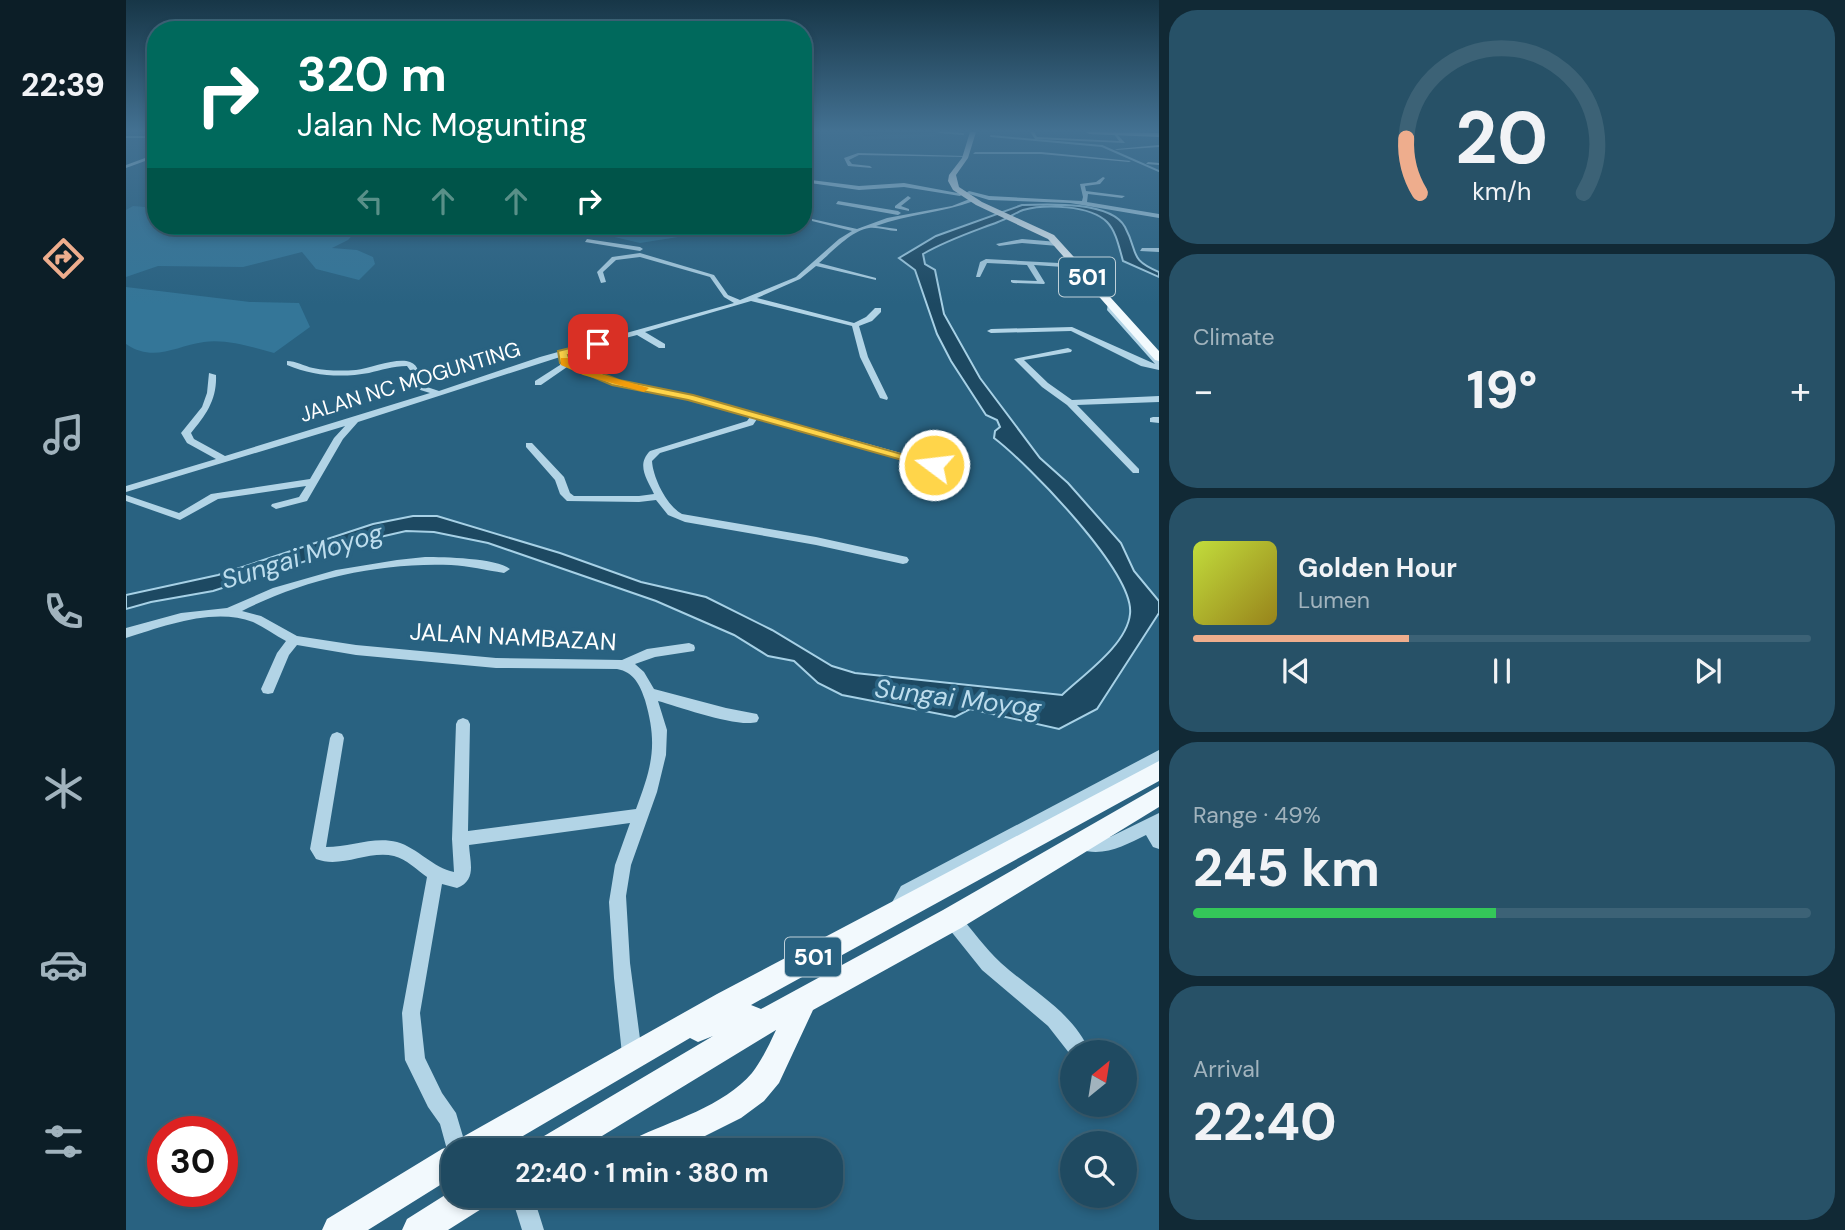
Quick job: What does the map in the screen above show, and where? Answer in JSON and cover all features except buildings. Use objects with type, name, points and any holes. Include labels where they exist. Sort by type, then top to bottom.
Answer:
[{"type":"main road","points":[[958,189],[967,196]]},
{"type":"main road","points":[[964,189],[967,196]]},
{"type":"main road","name":"501","points":[[967,196],[1060,237],[1157,346],[1159,358]]},
{"type":"main road","name":"501","points":[[987,205],[998,203],[1044,232],[1058,244],[1111,305],[1157,346]]},
{"type":"main road","name":"501","points":[[490,1138],[632,1054],[989,864],[1159,770]]},
{"type":"main road","name":"501","points":[[570,1138],[760,1024],[951,919],[1159,796]]},
{"type":"main road","points":[[668,1138],[719,1113],[755,1091],[783,1046],[803,1000]]},
{"type":"main road","points":[[667,1035],[741,1015],[751,1016],[760,1024]]},
{"type":"main road","points":[[338,1230],[441,1167]]},
{"type":"main road","points":[[418,1230],[454,1208]]},
{"type":"street","points":[[929,189],[998,203],[1084,203],[1159,216]]},
{"type":"street","points":[[1084,203],[1084,192],[1122,196]]},
{"type":"street","name":"JALAN NC MOGUNTING","points":[[126,489],[740,303],[789,283],[856,231],[909,214],[953,207],[967,196]]},
{"type":"street","points":[[908,198],[897,208],[921,212]]},
{"type":"street","points":[[838,204],[909,214]]},
{"type":"street","points":[[826,223],[832,217]]},
{"type":"street","points":[[814,220],[856,231]]},
{"type":"street","points":[[868,226],[895,230],[879,222]]},
{"type":"street","points":[[587,241],[634,247],[684,262],[686,267]]},
{"type":"street","points":[[999,244],[1022,241],[1058,244]]},
{"type":"street","points":[[1142,250],[1159,250]]},
{"type":"street","points":[[603,282],[600,272],[614,258],[625,254],[636,254],[686,267]]},
{"type":"street","points":[[978,275],[983,262],[986,261],[1078,266]]},
{"type":"street","points":[[1013,281],[1042,283],[1029,263]]},
{"type":"street","points":[[816,264],[874,279]]},
{"type":"street","points":[[686,267],[683,271],[719,284],[726,296],[740,303]]},
{"type":"street","points":[[751,298],[855,325],[865,321],[878,310]]},
{"type":"street","points":[[1111,305],[1111,310],[1125,328],[1159,366]]},
{"type":"street","points":[[855,325],[864,357],[884,397]]},
{"type":"street","points":[[991,331],[1072,329],[1144,365],[1159,366]]},
{"type":"street","points":[[640,333],[663,346]]},
{"type":"street","points":[[609,356],[614,350],[611,342]]},
{"type":"street","points":[[1068,350],[1018,359],[1045,385],[1070,403],[1136,471]]},
{"type":"street","points":[[538,383],[564,358],[616,383],[689,397],[934,465]]},
{"type":"street","points":[[290,363],[324,373],[365,371],[399,363],[409,364],[416,373],[417,386],[437,393]]},
{"type":"street","points":[[212,375],[213,393],[202,414],[186,433],[190,441],[197,446],[224,459]]},
{"type":"street","points":[[1070,403],[1159,399]]},
{"type":"street","points":[[755,415],[750,423],[652,454],[646,463],[666,508],[680,516],[824,541],[903,560]]},
{"type":"street","points":[[276,506],[299,502],[307,495],[339,438],[356,419]]},
{"type":"street","points":[[529,445],[560,479],[565,495],[570,499],[619,500],[660,496]]},
{"type":"street","points":[[126,499],[180,517],[215,496],[312,482]]},
{"type":"street","points":[[229,612],[245,603],[311,580],[363,570],[450,561],[504,569]]},
{"type":"street","name":"JALAN NAMBAZAN","points":[[126,633],[181,617],[229,612],[257,619],[295,640],[356,650],[496,663],[624,665],[640,674],[649,693],[660,733],[659,760],[652,786],[619,883],[621,978],[632,1054]]},
{"type":"street","points":[[268,689],[283,653],[295,640]]},
{"type":"street","points":[[624,665],[651,653],[689,648]]},
{"type":"street","points":[[649,693],[726,714],[752,718]]},
{"type":"street","points":[[337,738],[318,849],[322,854],[390,848],[403,852],[452,880],[461,878],[463,724]]},
{"type":"street","points":[[896,912],[907,892],[1159,757]]},
{"type":"street","points":[[460,839],[640,815]]},
{"type":"street","points":[[1076,844],[1111,844],[1154,823],[1159,842]]},
{"type":"street","points":[[436,872],[411,1013],[415,1060],[449,1121],[453,1138]]},
{"type":"street","points":[[951,919],[1001,975],[1031,997],[1062,1026],[1072,1040]]},
{"type":"street","points":[[526,1208],[533,1230]]},
{"type":"shaded area","points":[[133,206],[145,207],[147,235],[353,235],[332,248],[357,250],[373,257],[375,264],[359,280],[316,269],[302,252],[243,267],[158,266],[126,277],[126,210]]},
{"type":"shaded area","points":[[606,235],[683,235],[678,237],[640,243]]},
{"type":"shaded area","points":[[126,287],[250,302],[299,303],[310,327],[274,353],[213,341],[165,352],[136,350],[126,344]]},
{"type":"water","name":"Sungai Moyog","points":[[1022,205],[1078,206],[1107,212],[1125,227],[1138,259],[1159,272],[1159,277],[1123,261],[1115,235],[1107,222],[1090,212],[1067,207],[1023,210],[923,254],[925,264],[935,270],[944,314],[980,378],[1040,458],[1068,483],[1121,543],[1134,571],[1159,601],[1159,613],[1097,709],[1059,729],[970,709],[955,717],[842,695],[818,683],[794,661],[768,656],[734,635],[656,601],[488,543],[434,532],[406,531],[380,537],[213,591],[126,609],[126,595],[218,575],[373,524],[413,516],[437,516],[560,553],[641,582],[706,597],[772,630],[832,666],[855,673],[1062,695],[1103,659],[1121,637],[1130,614],[1127,596],[1098,547],[1076,520],[1030,470],[994,438],[995,431],[1000,427],[997,420],[986,415],[951,361],[937,334],[915,270],[899,258],[936,236]]},
{"type":"slow traffic","points":[[565,360],[565,363],[587,373],[616,383],[644,388]]},
{"type":"route","points":[[598,344],[562,354],[565,363],[616,383],[689,397],[934,465]]}]
